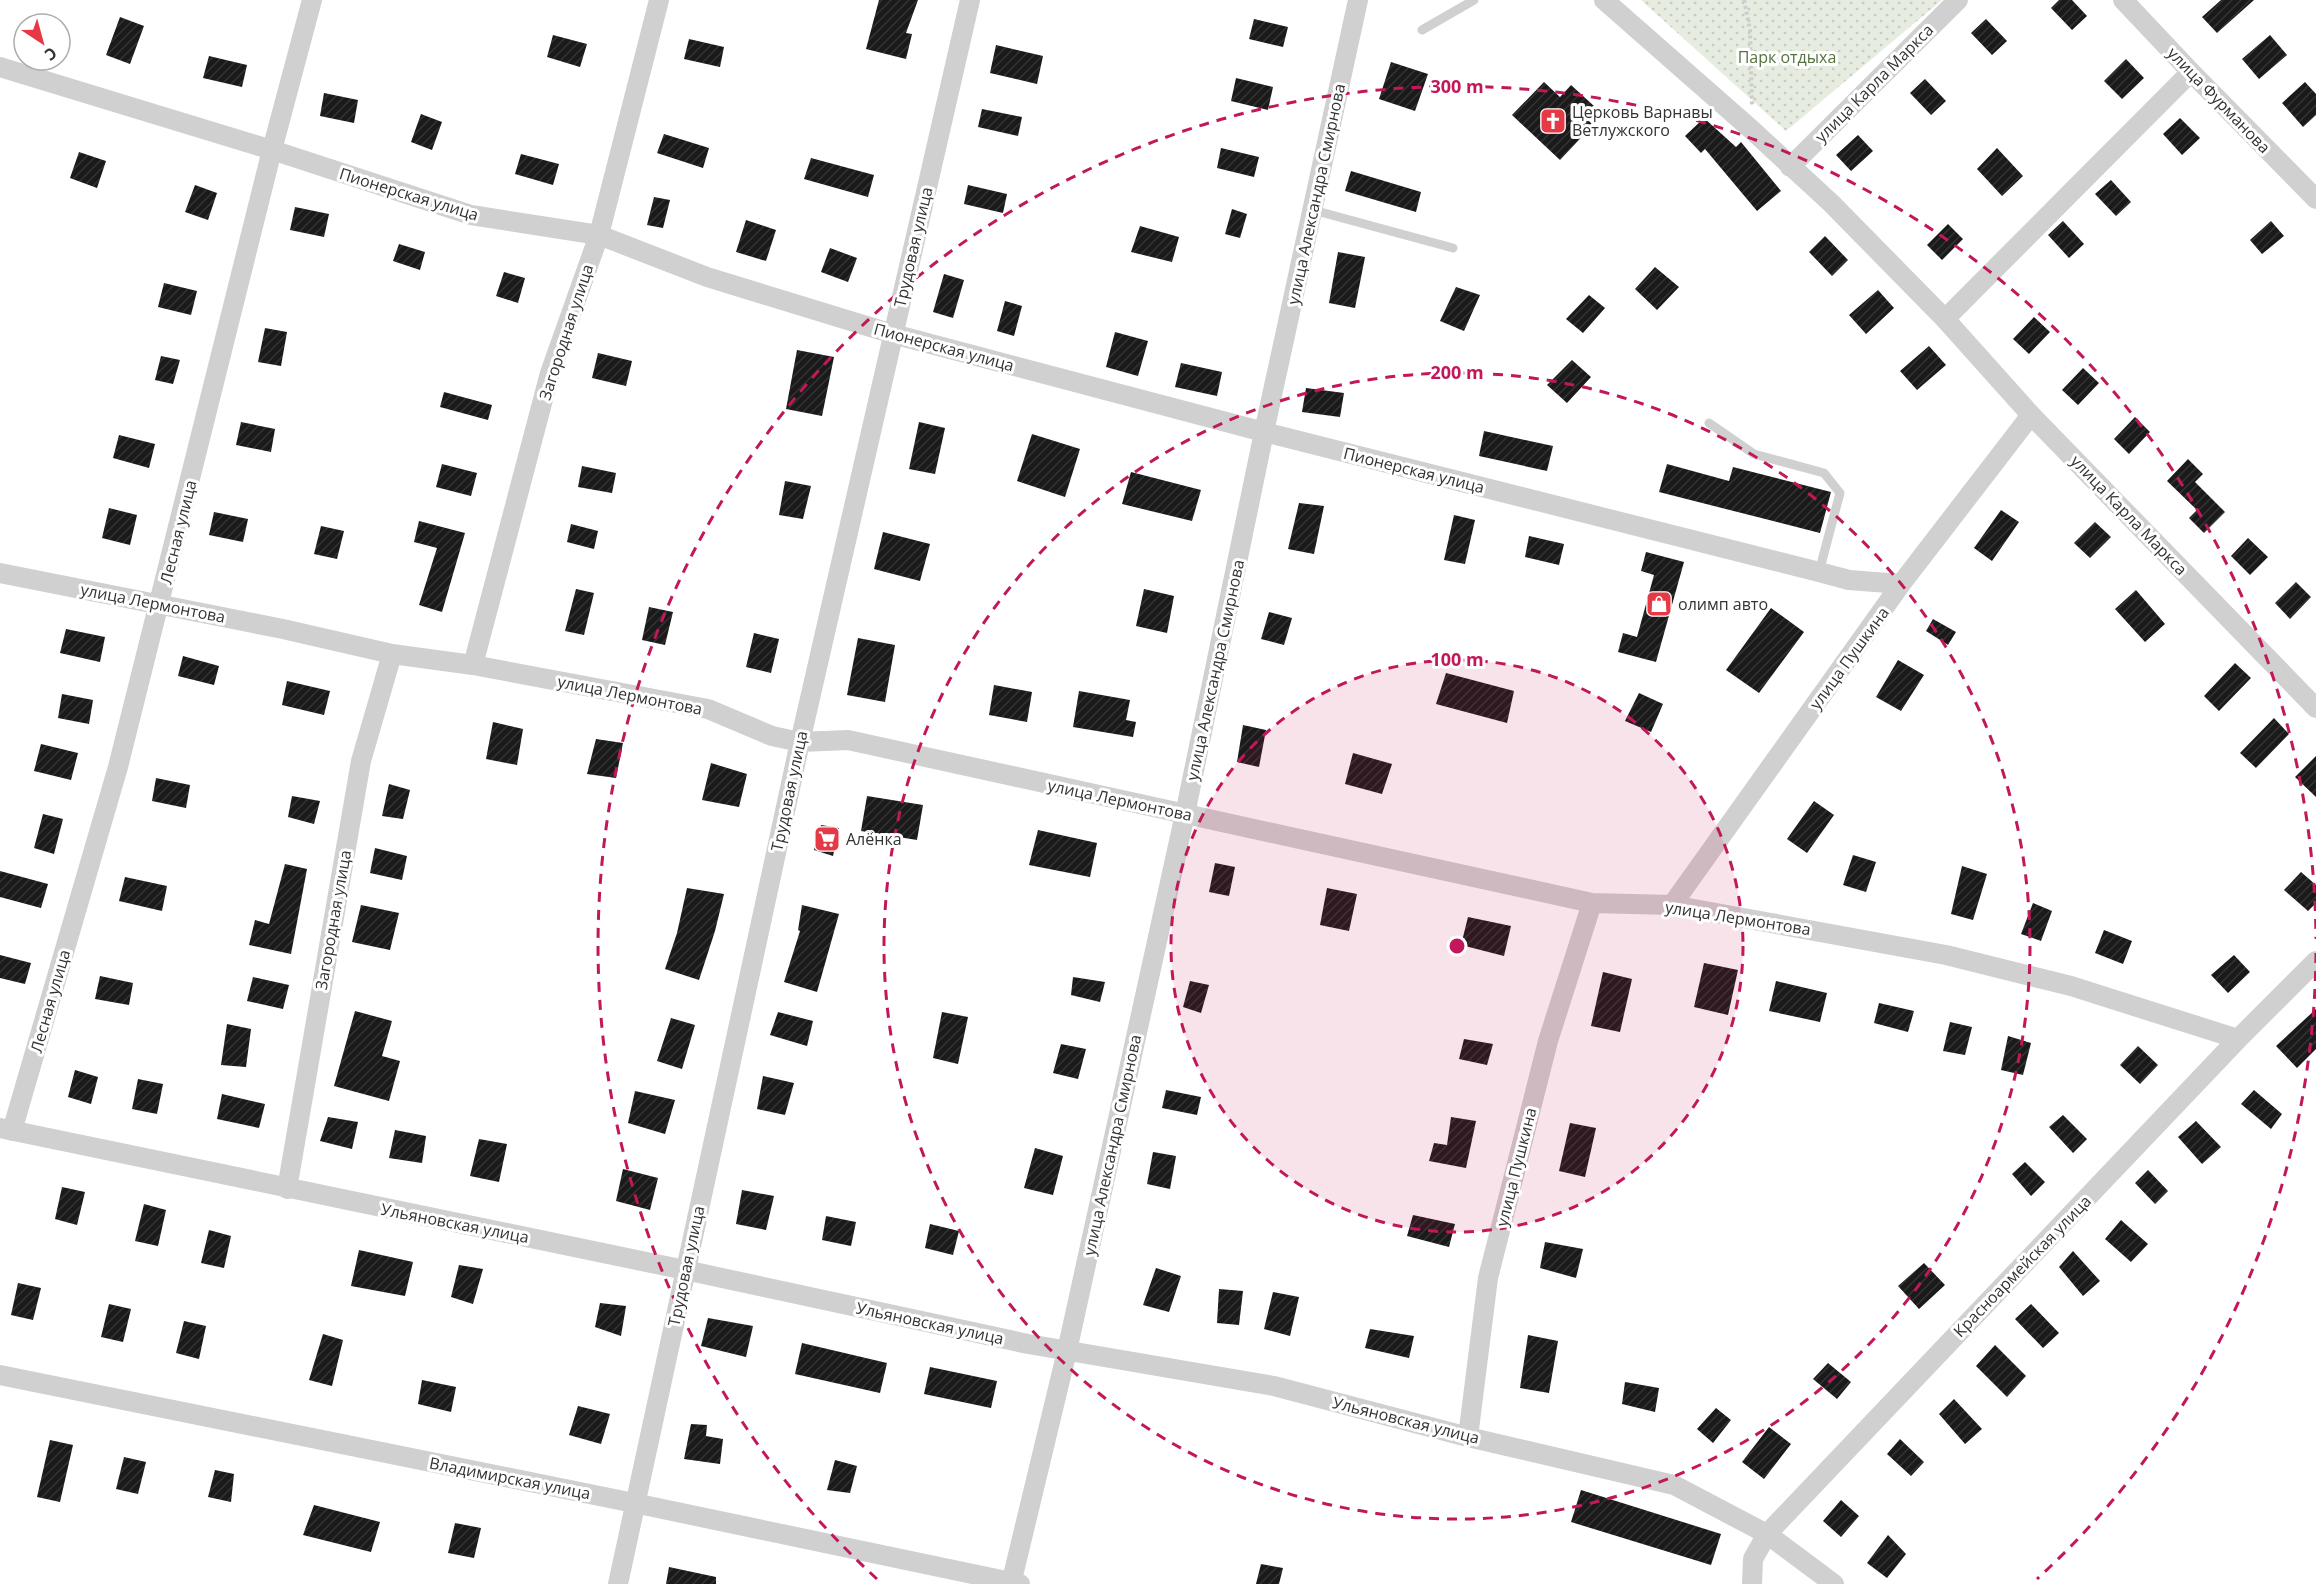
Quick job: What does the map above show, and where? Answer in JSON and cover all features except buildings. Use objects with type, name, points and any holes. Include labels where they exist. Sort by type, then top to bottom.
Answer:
[{"type":"street","name":"Лесная улица","points":[[6,1130],[118,767],[272,150],[312,0]]},
{"type":"street","name":"Загородная улица","points":[[473,665],[550,373],[599,236],[658,0]]},
{"type":"street","name":"Трудовая улица","points":[[618,1584],[800,742],[970,0]]},
{"type":"street","name":"улица Александра Смирнова","points":[[1014,1583],[1185,814],[1264,432],[1358,0]]},
{"type":"street","name":"улица Карла Маркса","points":[[1604,0],[1831,203],[1945,319],[2031,415],[2316,708]]},
{"type":"street","name":"улица Карла Маркса","points":[[1790,167],[1958,0]]},
{"type":"street","name":"улица Фурманова","points":[[2123,0],[2316,199]]},
{"type":"street","name":"Пионерская улица","points":[[0,67],[272,150],[471,215],[599,236],[707,277],[893,334],[1264,432],[1849,580],[1901,584]]},
{"type":"street","points":[[1945,319],[2191,72]]},
{"type":"street","name":"улица Пушкина","points":[[1672,905],[1901,584],[2031,415]]},
{"type":"street","name":"улица Лермонтова","points":[[0,573],[160,604],[392,654],[473,665],[708,709],[772,736],[800,742],[849,740],[1592,903],[1672,905],[1947,954],[2071,986],[2238,1039]]},
{"type":"street","name":"Загородная улица","points":[[287,1189],[361,761],[392,654]]},
{"type":"street","name":"улица Пушкина","points":[[1468,1437],[1488,1278],[1548,1041],[1592,903]]},
{"type":"street","name":"Красноармейская улица","points":[[1752,1584],[1753,1559],[1767,1534],[2238,1039],[2316,961]]},
{"type":"street","name":"Ульяновская улица","points":[[6,1130],[1066,1351],[1274,1386],[1468,1437],[1674,1485],[1767,1534],[1834,1584]]},
{"type":"street","name":"Владимирская улица","points":[[0,1375],[634,1503],[1014,1583]]},
{"type":"lane","points":[[1422,30],[1474,0]]},
{"type":"lane","points":[[1313,210],[1453,248]]},
{"type":"lane","points":[[1709,423],[1754,454],[1824,473],[1840,493],[1819,572]]},
{"type":"path","points":[[1744,0],[1750,30],[1752,130]]},
{"type":"green space","name":"Парк отдыха","points":[[1641,0],[1942,0],[1786,131]]},
{"type":"place","name":"Церковь Варнавы Ветлужского","points":[[1553,121]]},
{"type":"place","name":"олимп авто","points":[[1659,604]]},
{"type":"place","name":"Алёнка","points":[[827,839]]}]
